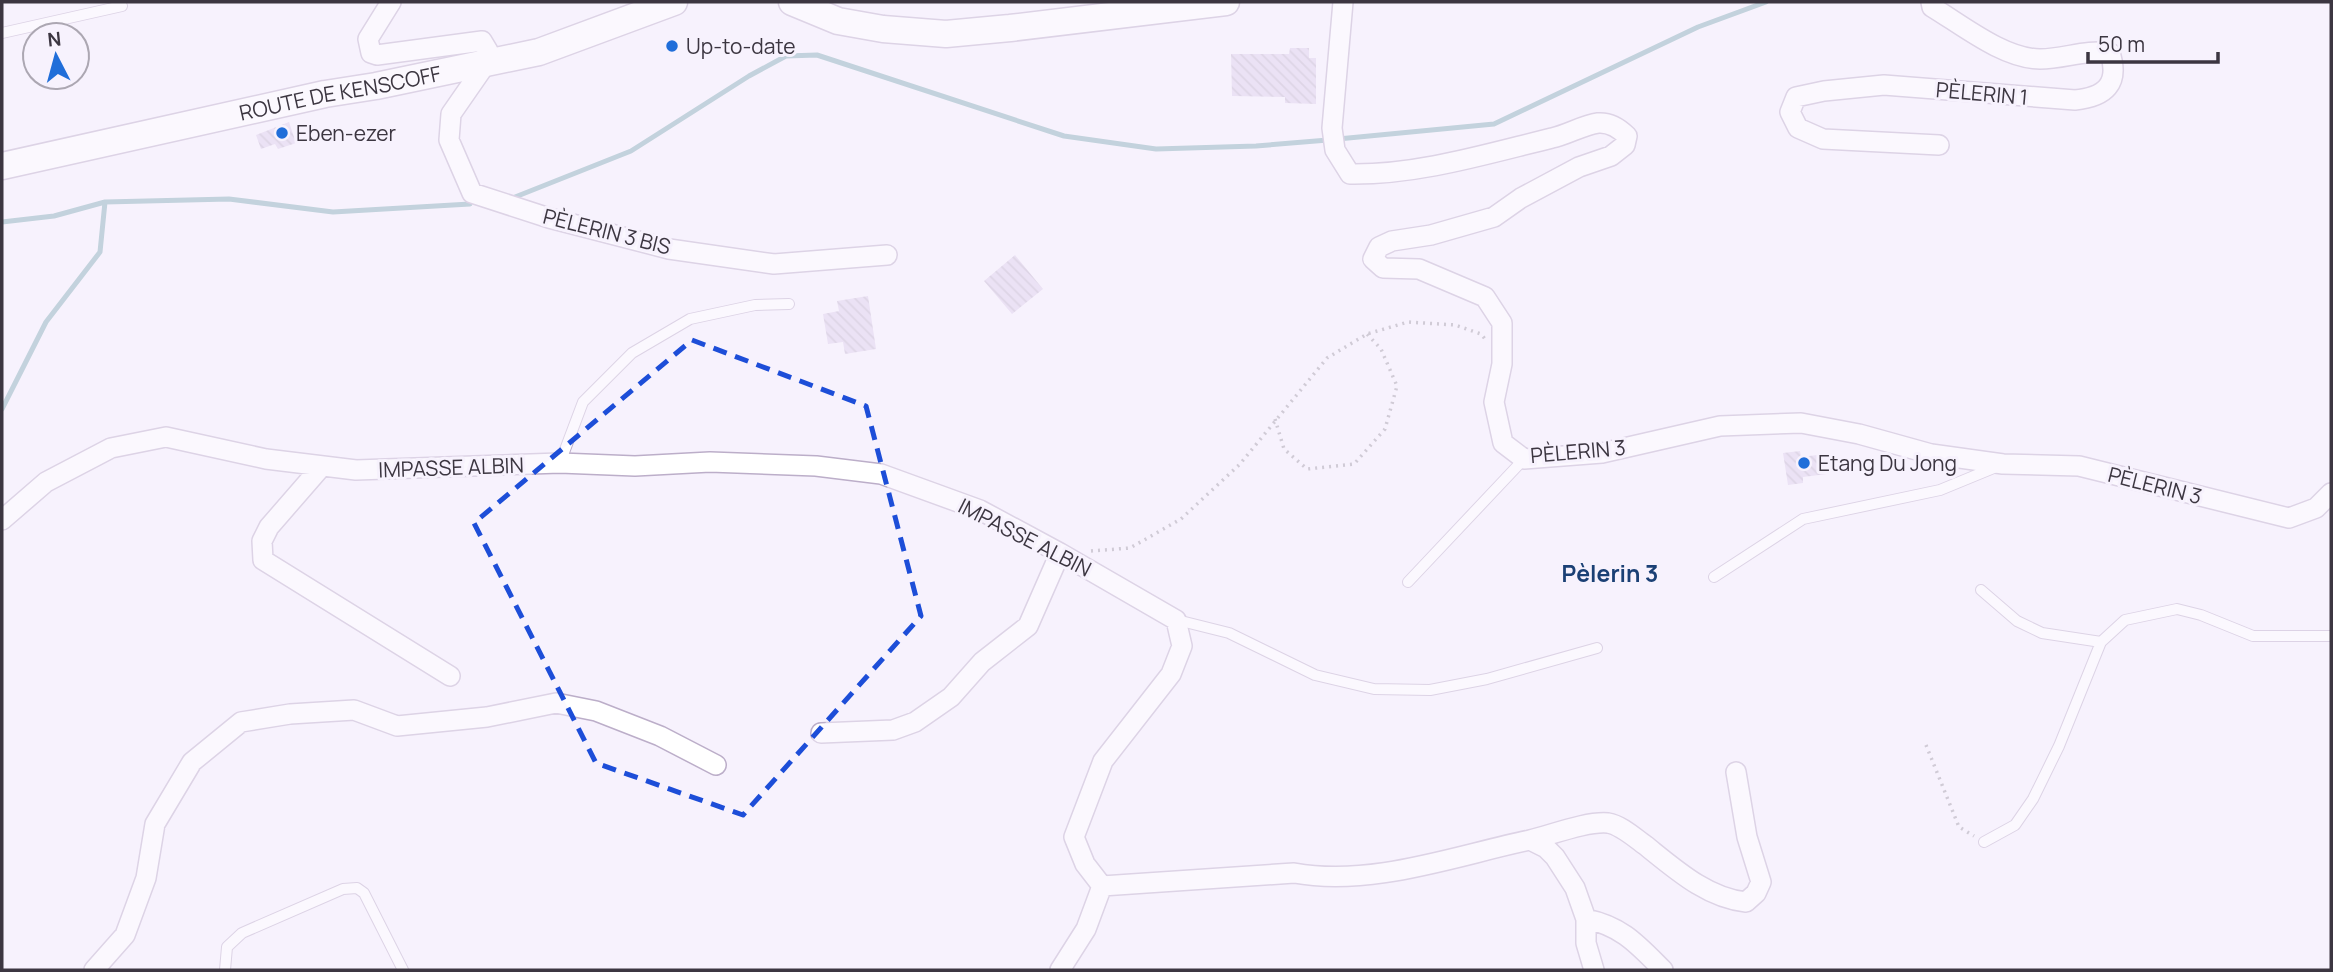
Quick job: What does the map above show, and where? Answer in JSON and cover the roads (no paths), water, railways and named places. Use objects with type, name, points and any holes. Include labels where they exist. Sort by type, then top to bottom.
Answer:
[{"type":"main road","name":"ROUTE DE KENSCOFF","points":[[2,166],[311,97],[485,65],[539,52],[674,2]]},
{"type":"main road","points":[[792,2],[838,21],[883,29],[946,34],[1010,29],[1226,2]]},
{"type":"street","points":[[391,2],[368,39],[371,52],[377,55],[482,41],[488,51],[485,65]]},
{"type":"street","name":"PÈLERIN 3","points":[[1343,2],[1332,128],[1335,150],[1350,174],[1384,174],[1481,156],[1600,123],[1618,127],[1627,136],[1625,145],[1611,156],[1579,167],[1521,198],[1494,217],[1430,235],[1392,241],[1380,247],[1373,259],[1382,268],[1419,269],[1485,297],[1502,323],[1502,364],[1494,402],[1503,443],[1524,459],[1602,453],[1720,426],[1801,423],[1859,433],[1931,454],[2003,464],[2079,466],[2289,518],[2316,508],[2331,493]]},
{"type":"street","name":"PÈLERIN 1","points":[[1931,2],[1932,7],[2010,54],[2038,59],[2092,50],[2110,53],[2115,68],[2111,84],[2094,98],[2075,100],[1884,85],[1824,91],[1796,97],[1790,112],[1798,128],[1823,139],[1939,145]]},
{"type":"street","name":"PÈLERIN 3 BIS","points":[[485,65],[452,114],[450,140],[471,193],[549,218],[669,248],[774,264],[887,255]]},
{"type":"street","name":"IMPASSE ALBIN","points":[[2,520],[46,482],[111,448],[166,437],[266,459],[356,470],[560,463],[635,466],[709,462],[817,466],[881,474],[980,510],[1176,620]]},
{"type":"street","points":[[322,466],[269,527],[262,541],[263,560],[450,676]]},
{"type":"street","points":[[821,733],[893,730],[915,722],[951,697],[982,662],[1028,626],[1060,553]]},
{"type":"street","points":[[1102,886],[1085,864],[1074,837],[1103,761],[1171,674],[1182,646],[1176,620]]},
{"type":"street","points":[[94,970],[125,935],[146,878],[155,824],[192,762],[241,722],[290,714],[354,710],[397,726],[487,717],[556,703],[596,711],[660,736],[716,765]]},
{"type":"street","points":[[1102,886],[1294,873],[1322,878],[1361,876],[1417,866],[1597,823],[1611,824],[1632,835],[1694,883],[1734,901],[1746,902],[1756,894],[1761,882],[1746,836],[1736,772]]},
{"type":"street","points":[[1530,840],[1546,848],[1555,857],[1575,888],[1586,919],[1586,943],[1594,970]]},
{"type":"street","points":[[1060,970],[1086,929],[1102,886]]},
{"type":"street","points":[[1586,919],[1607,923],[1629,937],[1663,970]]},
{"type":"lane","points":[[2,33],[122,6]]},
{"type":"lane","points":[[560,463],[583,402],[632,353],[690,319],[755,305],[789,304]]},
{"type":"lane","points":[[1408,582],[1524,459]]},
{"type":"lane","points":[[1714,577],[1803,519],[1940,490],[2003,464]]},
{"type":"lane","points":[[1981,590],[2017,621],[2042,633],[2101,642]]},
{"type":"lane","points":[[1984,842],[2015,825],[2033,799],[2059,746],[2101,642],[2125,620],[2177,609],[2201,615],[2253,636],[2331,636]]},
{"type":"lane","points":[[1176,620],[1229,634],[1315,675],[1374,689],[1430,690],[1487,679],[1597,649]]},
{"type":"lane","points":[[225,970],[227,947],[242,933],[343,889],[357,888],[364,894],[403,970]]},
{"type":"waterway","points":[[1338,139],[1494,124],[1698,27],[1766,2]]},
{"type":"waterway","points":[[510,199],[631,151],[749,76],[786,56],[817,55],[1064,136],[1156,149],[1256,146],[1328,140]]},
{"type":"waterway","points":[[2,222],[54,216],[105,202],[229,199],[333,212],[470,204]]},
{"type":"waterway","points":[[2,409],[46,322],[100,252],[105,202]]},
{"type":"place","name":"Up-to-date","points":[[672,46]]},
{"type":"place","name":"Eben-ezer","points":[[282,133]]},
{"type":"place","name":"Etang Du Jong","points":[[1804,463]]},
{"type":"district","name":"Pèlerin 3","points":[[1610,573]]}]
